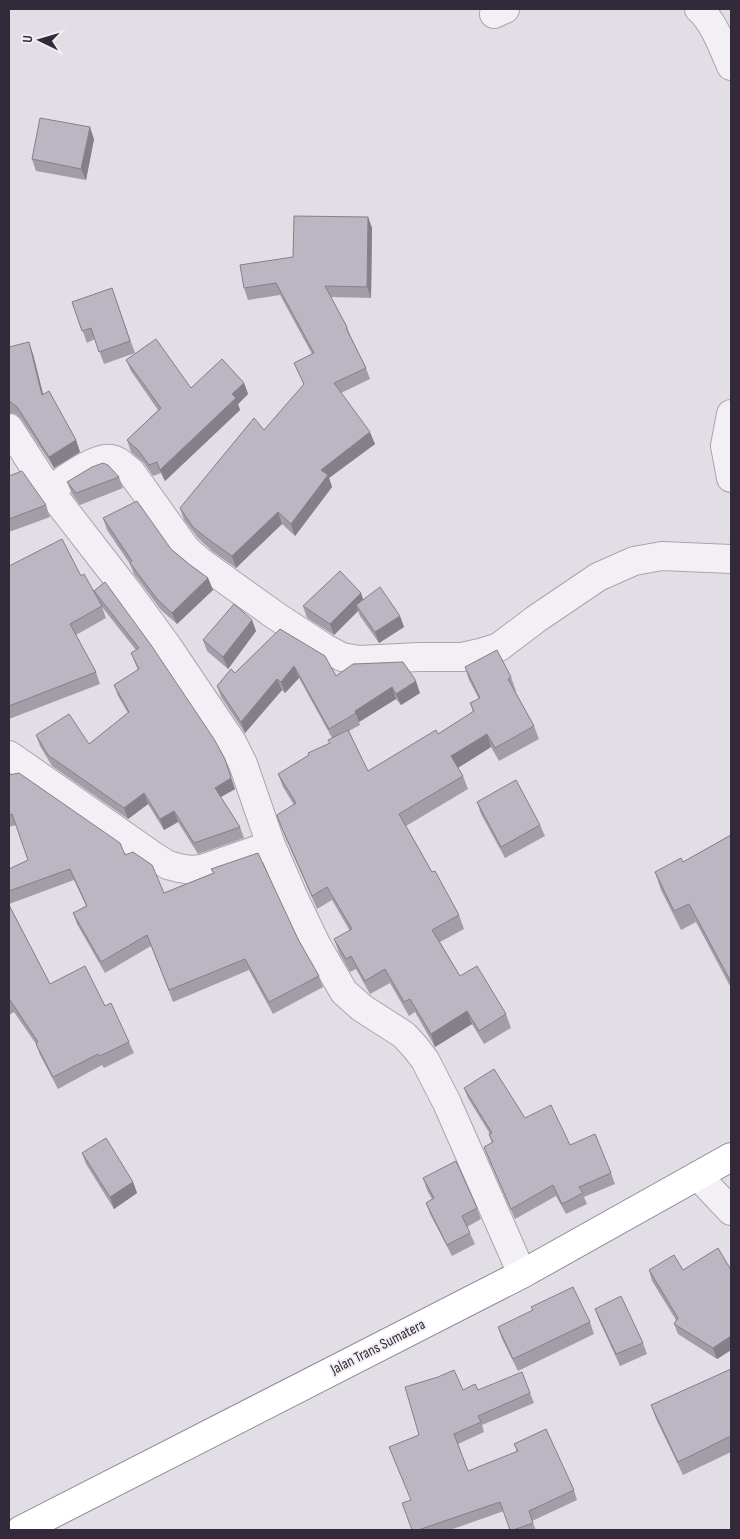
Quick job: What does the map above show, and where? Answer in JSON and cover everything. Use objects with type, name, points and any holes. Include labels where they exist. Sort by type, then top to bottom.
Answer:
[{"type":"highway","name":"Jalan Trans Sumatera","points":[[21,1530],[522,1274],[731,1157]]},
{"type":"street","points":[[699,9],[705,14],[718,36],[731,66]]},
{"type":"street","points":[[731,414],[726,446],[731,478]]},
{"type":"street","points":[[9,428],[49,490],[134,600],[232,742],[251,784],[271,845],[316,944],[344,992],[362,1008],[404,1035],[425,1060],[447,1103],[522,1274]]},
{"type":"street","points":[[49,490],[98,460],[111,459],[122,464],[131,472],[186,549],[202,563],[276,616],[325,648],[342,657],[360,660],[462,657],[480,653],[499,647],[536,619],[598,577],[634,561],[662,556],[731,559]]},
{"type":"street","points":[[9,755],[71,797],[116,831],[168,865],[191,870],[202,869],[271,845]]},
{"type":"street","points":[[698,1176],[731,1212]]},
{"type":"building","points":[[40,118],[90,127],[81,169],[32,159]]},
{"type":"building","points":[[294,216],[368,217],[367,287],[325,286],[366,368],[334,383],[370,432],[321,470],[328,475],[291,524],[278,512],[232,556],[193,527],[180,508],[254,418],[264,430],[304,384],[294,363],[314,353],[276,283],[244,288],[240,265],[293,257]]},
{"type":"building","points":[[112,288],[130,341],[99,352],[91,328],[82,331],[72,302]]},
{"type":"building","points":[[156,339],[191,388],[222,359],[244,383],[232,394],[236,398],[160,470],[157,462],[149,465],[139,451],[127,440],[161,408],[126,360]]},
{"type":"building","points":[[29,342],[42,395],[49,391],[76,440],[49,457],[18,408],[9,402],[9,347]]},
{"type":"building","points":[[103,463],[108,465],[119,477],[76,493],[67,482],[92,467]]},
{"type":"building","points":[[22,471],[46,505],[9,519],[9,476]]},
{"type":"building","points":[[137,501],[171,549],[208,578],[172,613],[157,599],[130,563],[132,561],[103,518]]},
{"type":"building","points":[[62,539],[81,576],[84,574],[102,606],[70,624],[96,672],[9,706],[9,566]]},
{"type":"building","points":[[340,571],[361,593],[330,624],[303,606]]},
{"type":"building","points":[[105,582],[151,645],[214,739],[225,759],[231,778],[215,788],[240,827],[194,843],[174,811],[160,819],[144,793],[124,808],[48,755],[36,735],[69,714],[89,744],[129,712],[114,685],[139,669],[131,653],[139,648],[94,591]]},
{"type":"building","points":[[380,587],[400,616],[375,632],[356,605]]},
{"type":"building","points":[[234,604],[252,620],[223,657],[203,640]]},
{"type":"building","points":[[280,629],[325,656],[336,676],[353,664],[403,662],[416,681],[396,694],[392,687],[355,711],[356,713],[329,729],[294,666],[281,682],[277,679],[241,722],[217,686],[231,669],[235,673]]},
{"type":"building","points":[[497,650],[511,677],[508,679],[534,726],[495,748],[487,734],[451,756],[463,776],[399,814],[432,872],[435,871],[459,915],[432,930],[460,976],[477,966],[506,1014],[479,1031],[467,1011],[431,1034],[410,999],[404,1002],[385,969],[365,981],[351,956],[346,959],[334,939],[352,929],[327,887],[312,896],[277,815],[296,803],[278,774],[309,755],[308,753],[330,743],[328,740],[348,730],[368,771],[436,730],[438,734],[474,711],[470,703],[480,698],[465,667]]},
{"type":"building","points":[[19,773],[120,843],[125,855],[133,852],[152,865],[164,893],[214,873],[211,869],[258,853],[298,939],[319,976],[269,1002],[245,959],[169,990],[147,935],[101,962],[73,913],[87,906],[70,869],[9,891],[9,869],[28,860],[12,814],[9,815],[9,775]]},
{"type":"building","points":[[516,780],[540,825],[501,847],[477,802]]},
{"type":"building","points":[[731,835],[731,982],[689,904],[674,911],[655,872],[681,858],[683,862]]},
{"type":"building","points":[[9,905],[50,984],[85,966],[105,1006],[111,1003],[129,1042],[100,1056],[98,1054],[53,1077],[36,1044],[38,1042],[9,1001]]},
{"type":"building","points":[[494,1069],[525,1118],[551,1105],[570,1145],[595,1134],[611,1173],[579,1187],[583,1193],[562,1204],[553,1185],[511,1209],[484,1147],[493,1142],[489,1134],[492,1133],[464,1088]]},
{"type":"building","points":[[106,1138],[133,1182],[110,1197],[82,1153]]},
{"type":"building","points":[[456,1161],[477,1208],[462,1216],[470,1233],[447,1245],[426,1203],[434,1198],[423,1178]]},
{"type":"building","points":[[718,1248],[731,1270],[731,1336],[713,1348],[674,1324],[678,1318],[649,1270],[674,1255],[683,1270]]},
{"type":"building","points":[[573,1287],[590,1322],[513,1359],[498,1327],[533,1310],[531,1307]]},
{"type":"building","points":[[621,1296],[643,1343],[616,1354],[595,1309]]},
{"type":"building","points":[[731,1369],[731,1436],[678,1462],[651,1405]]},
{"type":"building","points":[[454,1370],[463,1390],[475,1384],[478,1390],[522,1372],[530,1393],[478,1416],[481,1422],[454,1434],[468,1471],[518,1451],[514,1444],[546,1429],[574,1490],[529,1511],[533,1523],[510,1530],[500,1502],[418,1530],[412,1530],[402,1503],[411,1500],[389,1447],[419,1435],[405,1387]]}]
